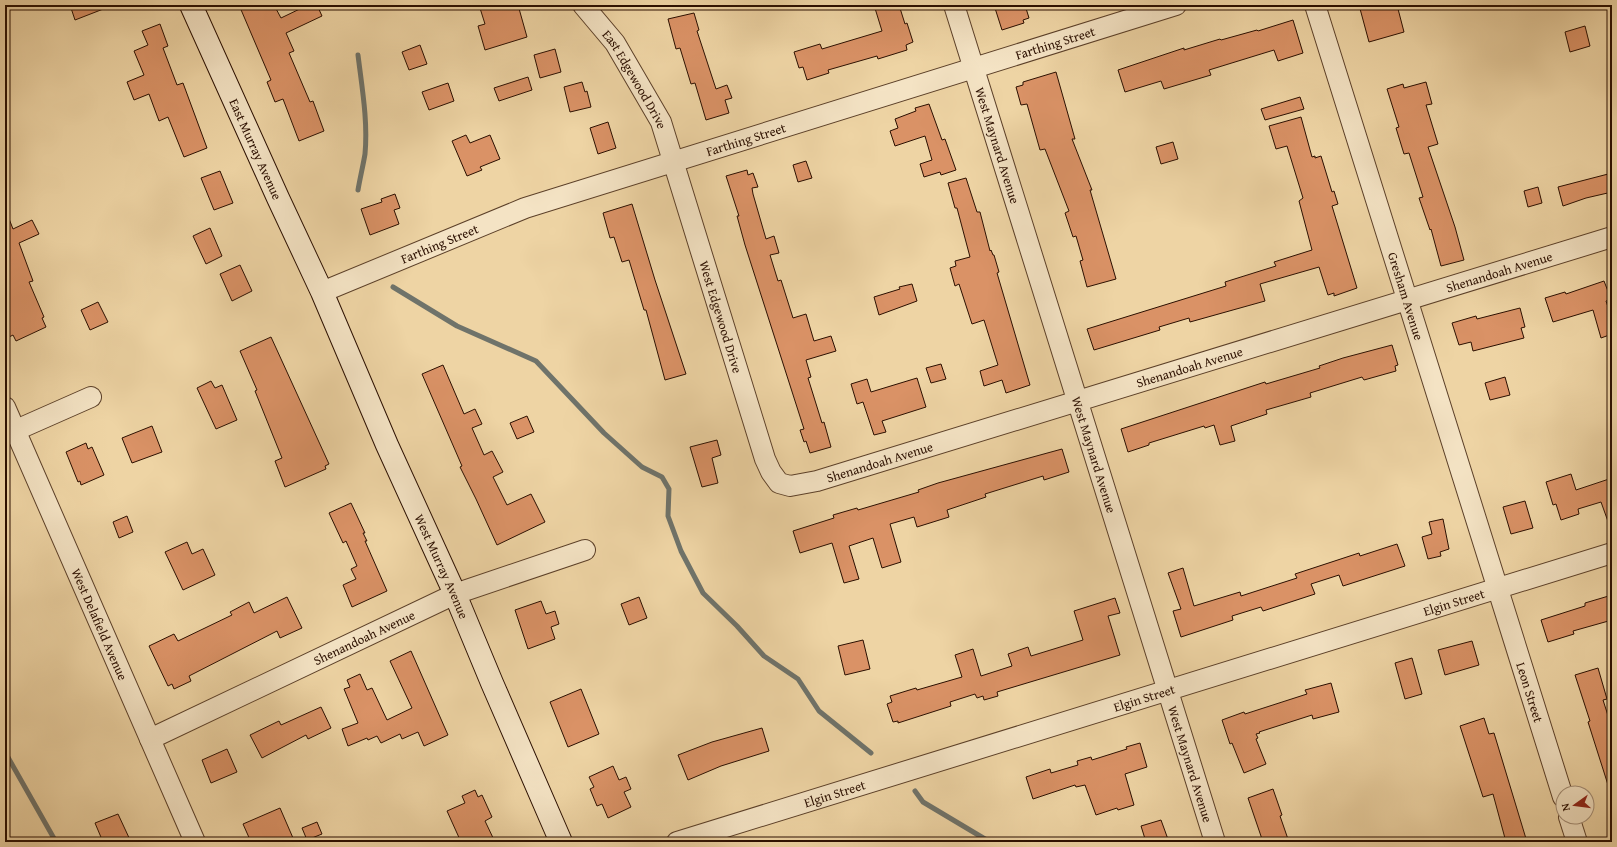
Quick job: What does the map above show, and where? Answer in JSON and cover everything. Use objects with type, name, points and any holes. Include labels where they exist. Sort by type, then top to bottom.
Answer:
[{"type":"street","name":"East Murray Avenue","points":[[191,5],[274,191],[322,292]]},
{"type":"street","name":"East Edgewood Drive","points":[[583,5],[619,50],[661,122],[673,161]]},
{"type":"street","name":"West Maynard Avenue","points":[[954,5],[1215,842]]},
{"type":"street","name":"Farthing Street","points":[[322,292],[525,208],[1176,5]]},
{"type":"street","name":"Gresham Avenue","points":[[1315,5],[1497,588]]},
{"type":"street","name":"West Edgewood Drive","points":[[673,161],[771,472]]},
{"type":"street","name":"Shenandoah Avenue","points":[[771,472],[779,483],[790,486],[817,481],[1612,237]]},
{"type":"street","name":"West Murray Avenue","points":[[322,292],[386,445],[456,594],[492,683],[561,842]]},
{"type":"street","points":[[10,433],[91,397]]},
{"type":"street","name":"West Delafield Avenue","points":[[5,407],[10,433],[150,739],[195,842]]},
{"type":"street","name":"Shenandoah Avenue","points":[[150,739],[456,594],[585,550]]},
{"type":"street","name":"Elgin Street","points":[[677,842],[1612,553]]},
{"type":"street","name":"Leon Street","points":[[1497,588],[1559,785]]},
{"type":"street","points":[[1572,825],[1577,842]]},
{"type":"building","points":[[70,5],[111,5],[111,6],[75,20]]},
{"type":"building","points":[[239,5],[274,5],[281,18],[308,5],[317,5],[322,16],[286,33],[294,51],[289,53],[310,102],[313,101],[324,131],[299,141],[283,99],[275,102],[267,82],[271,80]]},
{"type":"building","points":[[479,5],[518,5],[527,37],[485,50],[478,26],[485,24]]},
{"type":"building","points":[[874,5],[899,5],[913,42],[906,45],[907,50],[878,59],[877,56],[828,70],[829,73],[807,80],[803,67],[799,68],[794,52],[820,44],[822,49],[882,31]]},
{"type":"building","points":[[994,5],[1025,5],[1029,18],[1023,20],[1024,23],[1002,30]]},
{"type":"building","points":[[1359,5],[1397,5],[1404,32],[1369,42]]},
{"type":"building","points":[[694,13],[699,30],[697,31],[716,89],[727,85],[732,98],[725,100],[729,113],[706,120],[695,83],[691,84],[680,48],[676,49],[668,19]]},
{"type":"building","points":[[1293,20],[1303,53],[1278,61],[1274,50],[1209,70],[1211,75],[1164,89],[1161,81],[1125,92],[1118,70],[1184,48],[1184,50],[1220,39],[1258,31]]},
{"type":"building","points":[[160,24],[168,46],[163,48],[177,85],[183,83],[207,148],[184,157],[168,117],[159,121],[149,94],[134,100],[127,82],[144,75],[134,51],[148,45],[142,31]]},
{"type":"building","points":[[1585,26],[1590,46],[1570,52],[1565,32]]},
{"type":"building","points":[[420,45],[427,64],[409,70],[402,52]]},
{"type":"building","points":[[555,49],[561,72],[540,78],[534,55]]},
{"type":"building","points":[[1056,72],[1075,139],[1072,139],[1092,190],[1090,190],[1116,279],[1087,287],[1080,261],[1083,260],[1076,236],[1073,237],[1065,213],[1069,211],[1045,149],[1040,150],[1027,104],[1021,105],[1016,87],[1023,85],[1023,82]]},
{"type":"building","points":[[528,77],[532,90],[499,101],[494,88]]},
{"type":"building","points":[[582,82],[585,92],[587,91],[591,107],[570,112],[564,87]]},
{"type":"building","points":[[1426,82],[1432,104],[1426,105],[1438,144],[1428,147],[1455,227],[1464,260],[1441,266],[1431,229],[1430,230],[1419,198],[1423,197],[1409,153],[1404,154],[1396,128],[1399,127],[1387,89],[1403,84],[1404,88]]},
{"type":"building","points":[[448,83],[454,101],[429,110],[422,92]]},
{"type":"building","points":[[1300,97],[1304,109],[1265,120],[1261,109]]},
{"type":"building","points":[[929,104],[942,140],[945,139],[956,170],[941,175],[940,172],[924,177],[920,164],[932,160],[925,136],[895,146],[890,131],[898,128],[895,119],[916,111],[915,108]]},
{"type":"building","points":[[1301,117],[1312,157],[1315,156],[1315,158],[1321,156],[1332,192],[1334,191],[1338,204],[1332,206],[1357,288],[1334,296],[1334,293],[1328,295],[1319,267],[1260,284],[1265,301],[1190,322],[1189,318],[1159,327],[1160,330],[1094,350],[1087,329],[1226,286],[1225,282],[1276,266],[1274,262],[1312,250],[1299,201],[1303,198],[1287,146],[1276,149],[1269,126]]},
{"type":"building","points":[[608,122],[616,148],[598,154],[590,128]]},
{"type":"building","points":[[466,135],[470,143],[490,135],[500,159],[480,167],[482,170],[467,176],[452,141]]},
{"type":"building","points":[[1173,142],[1178,159],[1161,164],[1156,147]]},
{"type":"building","points":[[806,161],[812,178],[798,182],[793,165]]},
{"type":"building","points":[[747,170],[748,175],[753,173],[758,187],[752,188],[766,239],[774,236],[779,253],[770,255],[778,281],[781,280],[793,318],[806,314],[814,341],[831,336],[836,351],[806,360],[811,377],[808,378],[822,423],[824,422],[831,447],[810,453],[800,430],[804,429],[745,245],[737,216],[739,216],[726,176]]},
{"type":"building","points":[[220,171],[233,203],[214,210],[201,178]]},
{"type":"building","points":[[1612,173],[1612,192],[1586,198],[1563,206],[1558,187]]},
{"type":"building","points":[[966,178],[977,212],[980,212],[990,251],[991,250],[994,255],[999,272],[997,273],[1030,385],[1006,393],[1002,380],[984,386],[980,371],[998,365],[984,320],[972,324],[959,284],[955,286],[950,268],[956,266],[955,261],[970,257],[957,208],[955,208],[948,183]]},
{"type":"building","points":[[1538,187],[1542,203],[1528,207],[1524,191]]},
{"type":"building","points":[[395,194],[400,208],[394,210],[399,224],[370,235],[361,209],[382,202],[381,199]]},
{"type":"building","points":[[632,204],[686,374],[665,380],[646,310],[644,310],[629,260],[622,262],[614,237],[610,238],[603,213]]},
{"type":"building","points":[[5,211],[13,229],[32,220],[39,234],[19,243],[33,281],[29,282],[44,317],[42,318],[46,327],[16,341],[13,335],[5,339]]},
{"type":"building","points":[[210,228],[222,256],[206,264],[193,236]]},
{"type":"building","points":[[240,265],[252,291],[232,301],[220,274]]},
{"type":"building","points":[[1604,281],[1611,299],[1606,301],[1612,319],[1612,334],[1601,338],[1593,310],[1553,322],[1545,298],[1565,292],[1566,294]]},
{"type":"building","points":[[912,284],[917,301],[879,315],[874,297],[900,289],[899,287]]},
{"type":"building","points":[[98,302],[108,322],[90,330],[81,310]]},
{"type":"building","points":[[1520,308],[1525,327],[1521,328],[1524,338],[1473,351],[1471,342],[1459,345],[1452,323],[1476,316],[1477,319]]},
{"type":"building","points":[[271,337],[329,464],[325,466],[326,469],[285,487],[275,461],[282,458],[255,391],[257,390],[240,351]]},
{"type":"building","points":[[1392,345],[1398,365],[1395,366],[1396,371],[1364,380],[1362,377],[1310,393],[1311,397],[1266,410],[1267,414],[1231,426],[1235,441],[1220,445],[1214,425],[1205,428],[1204,426],[1149,443],[1149,445],[1128,452],[1121,429],[1265,382],[1266,384],[1320,368],[1319,366],[1343,358]]},
{"type":"building","points":[[941,364],[946,379],[931,383],[926,368]]},
{"type":"building","points":[[443,365],[464,414],[475,409],[482,424],[472,428],[484,455],[492,451],[503,472],[493,477],[507,505],[531,494],[545,522],[497,545],[460,467],[462,466],[422,374]]},
{"type":"building","points":[[1505,377],[1510,395],[1490,400],[1485,383]]},
{"type":"building","points":[[917,378],[926,407],[882,421],[886,432],[874,435],[863,402],[857,404],[851,384],[867,379],[871,392]]},
{"type":"building","points":[[211,381],[215,388],[222,385],[237,420],[216,429],[197,388]]},
{"type":"building","points":[[527,416],[534,432],[517,439],[510,423]]},
{"type":"building","points":[[152,426],[162,452],[132,463],[122,438]]},
{"type":"building","points":[[717,440],[721,455],[712,458],[718,483],[702,487],[690,447]]},
{"type":"building","points":[[86,443],[88,449],[92,447],[104,475],[81,485],[80,481],[78,482],[66,452]]},
{"type":"building","points":[[1062,449],[1069,472],[1044,480],[1043,476],[985,494],[986,497],[947,510],[949,517],[917,527],[914,517],[890,524],[901,562],[882,568],[873,538],[849,546],[859,579],[844,583],[832,543],[800,553],[793,531],[834,518],[833,515],[857,508],[858,510],[919,492],[918,490],[938,483]]},
{"type":"building","points":[[1571,474],[1576,490],[1612,478],[1612,526],[1610,527],[1601,502],[1578,509],[1579,514],[1561,520],[1556,504],[1553,505],[1546,482]]},
{"type":"building","points":[[1525,501],[1533,528],[1511,534],[1503,507]]},
{"type":"building","points":[[351,503],[365,533],[363,533],[367,541],[365,541],[387,591],[352,607],[343,585],[356,579],[351,569],[357,566],[346,541],[343,543],[329,513]]},
{"type":"building","points":[[127,516],[133,532],[119,538],[113,522]]},
{"type":"building","points":[[1443,519],[1449,549],[1440,552],[1441,556],[1428,559],[1422,537],[1432,534],[1429,522]]},
{"type":"building","points":[[187,542],[192,554],[203,549],[215,575],[183,590],[165,552]]},
{"type":"building","points":[[1397,544],[1405,566],[1343,586],[1339,575],[1311,584],[1315,594],[1263,611],[1261,607],[1232,616],[1233,620],[1181,637],[1173,611],[1181,609],[1168,573],[1183,568],[1194,606],[1240,592],[1241,596],[1297,578],[1295,574],[1359,553],[1360,556]]},
{"type":"building","points":[[1612,595],[1612,620],[1573,631],[1574,634],[1548,642],[1541,620],[1585,606],[1585,603]]},
{"type":"building","points":[[287,597],[302,628],[280,638],[277,631],[189,676],[191,681],[174,689],[172,684],[168,686],[149,646],[174,634],[178,641],[232,615],[230,612],[249,602],[254,613]]},
{"type":"building","points":[[639,597],[647,618],[629,625],[621,604]]},
{"type":"building","points":[[1115,598],[1120,613],[1108,616],[1120,655],[997,692],[998,696],[984,700],[983,696],[977,698],[975,694],[950,702],[951,706],[898,723],[898,721],[893,722],[887,704],[892,702],[890,696],[962,677],[955,655],[973,649],[981,676],[1012,666],[1008,654],[1028,647],[1031,656],[1083,640],[1074,611]]},
{"type":"building","points":[[541,601],[546,614],[555,611],[559,624],[551,627],[555,639],[528,649],[515,610]]},
{"type":"building","points":[[863,640],[870,669],[845,675],[838,646]]},
{"type":"building","points":[[1472,641],[1479,665],[1445,675],[1438,650]]},
{"type":"building","points":[[411,651],[448,735],[424,746],[418,732],[402,739],[400,734],[381,743],[377,736],[368,740],[367,738],[348,746],[342,729],[358,723],[344,689],[350,687],[347,680],[360,674],[367,690],[372,688],[387,720],[412,708],[390,661]]},
{"type":"building","points":[[1412,658],[1422,694],[1405,699],[1395,663]]},
{"type":"building","points":[[1598,668],[1607,699],[1603,700],[1612,728],[1612,788],[1609,788],[1575,675]]},
{"type":"building","points":[[1331,683],[1339,712],[1313,719],[1312,715],[1259,732],[1260,733],[1256,734],[1258,738],[1256,739],[1266,764],[1244,773],[1232,743],[1230,744],[1222,720],[1244,712],[1245,714],[1307,694],[1305,690]]},
{"type":"building","points":[[581,689],[599,734],[568,747],[550,702]]},
{"type":"building","points":[[321,707],[331,728],[308,739],[306,735],[262,758],[250,735],[279,721],[281,725]]},
{"type":"building","points":[[1484,718],[1489,734],[1494,733],[1527,842],[1506,842],[1493,794],[1483,797],[1460,726]]},
{"type":"building","points":[[762,728],[769,751],[721,766],[688,780],[678,755],[712,742]]},
{"type":"building","points":[[1140,743],[1147,767],[1125,774],[1134,805],[1118,810],[1117,808],[1096,815],[1085,785],[1076,787],[1075,785],[1033,799],[1026,777],[1050,769],[1051,773],[1078,765],[1077,761],[1091,757],[1092,760],[1127,749],[1126,747]]},
{"type":"building","points":[[227,749],[237,772],[211,783],[202,760]]},
{"type":"building","points":[[613,766],[619,780],[626,777],[631,789],[624,792],[631,807],[608,818],[602,804],[597,806],[590,789],[594,787],[589,777]]},
{"type":"building","points":[[1273,789],[1289,842],[1263,842],[1248,798]]},
{"type":"building","points":[[475,790],[478,797],[482,795],[492,817],[485,821],[495,842],[461,842],[447,811],[465,803],[462,796]]},
{"type":"building","points":[[280,808],[293,838],[284,842],[251,842],[243,824]]},
{"type":"building","points":[[118,814],[131,842],[103,842],[95,823]]},
{"type":"building","points":[[1161,820],[1169,842],[1146,842],[1141,826]]},
{"type":"building","points":[[317,822],[322,834],[307,840],[302,828]]},
{"type":"waterway","points":[[358,55],[364,104],[366,142],[358,190]]},
{"type":"waterway","points":[[393,287],[457,326],[536,361],[604,433],[642,467],[662,477],[669,489],[668,516],[681,551],[703,593],[737,626],[764,656],[798,679],[819,711],[871,753]]},
{"type":"waterway","points":[[5,752],[56,842]]},
{"type":"waterway","points":[[915,791],[923,802],[990,842]]}]
